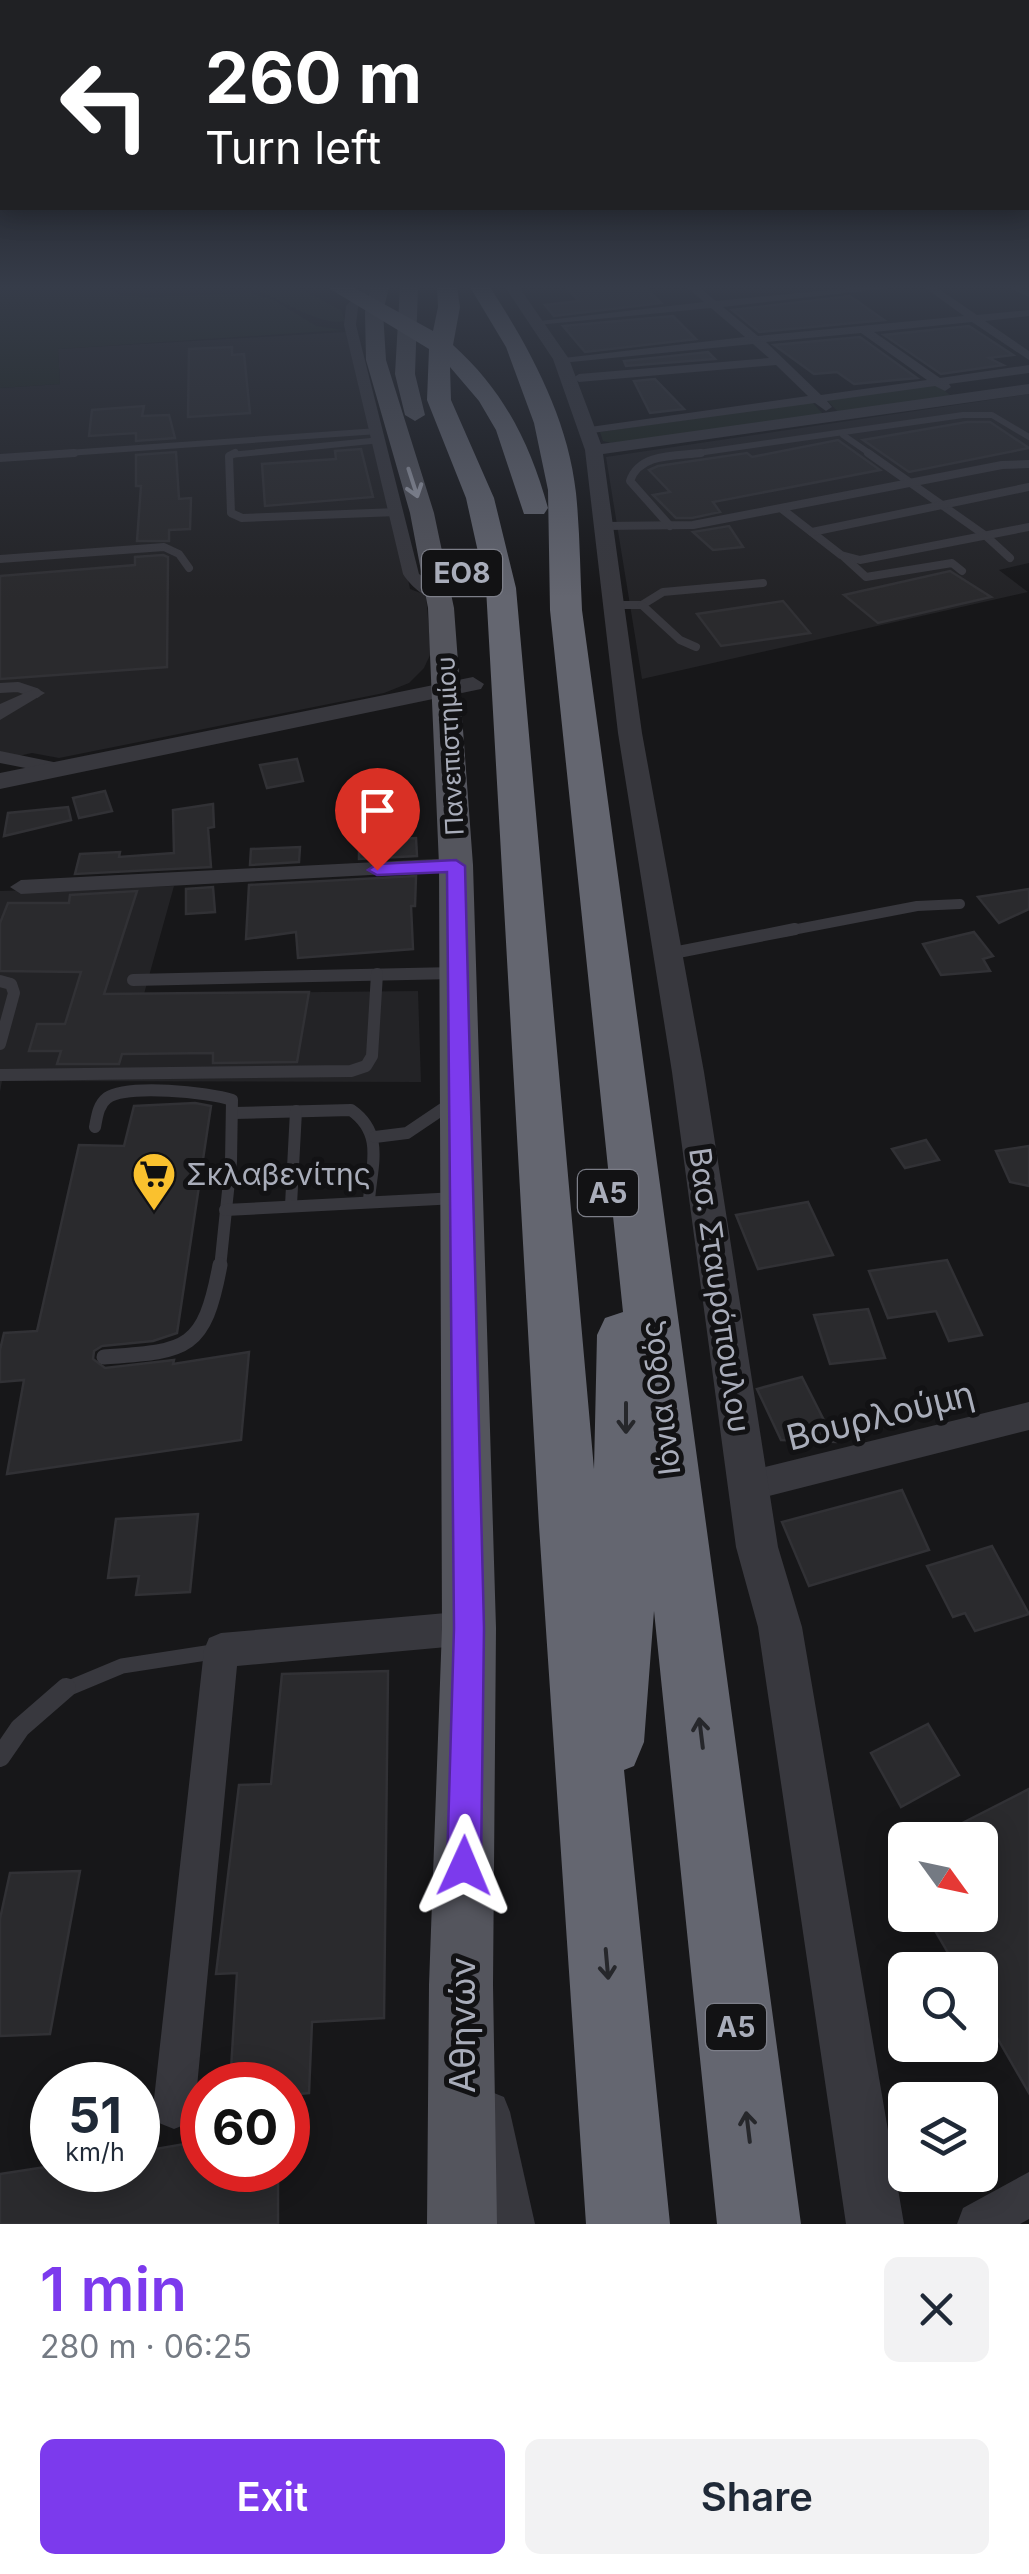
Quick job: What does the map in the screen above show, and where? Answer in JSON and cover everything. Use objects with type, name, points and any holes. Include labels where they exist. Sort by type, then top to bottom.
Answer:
[{"type":"highway","name":"Ιόνια Οδός","points":[[439,391],[439,400],[480,498],[501,588],[568,1526],[628,2224]]},
{"type":"highway","name":"Ιόνια Οδός","points":[[488,391],[516,441],[536,520],[626,1358],[624,1589],[600,1867]]},
{"type":"highway","name":"Α5","points":[[491,391],[526,440],[543,498],[548,535],[562,572]]},
{"type":"highway","points":[[536,391],[562,490],[562,572]]},
{"type":"highway","name":"Ιόνια Οδός","points":[[562,572],[759,2224]]},
{"type":"main road","name":"Πανεπιστημίου","points":[[385,391],[422,513],[460,686],[456,866]]},
{"type":"main road","name":"ΕΟ8","points":[[408,391],[450,524]]},
{"type":"main road","name":"Πανεπιστημίου","points":[[460,686],[472,655]]},
{"type":"main road","name":"Αθηνών","points":[[456,866],[469,1628],[461,1985],[462,2224]]},
{"type":"street","points":[[369,391],[413,579],[440,596]]},
{"type":"street","name":"Βασ. Σταυρόπουλου","points":[[577,391],[592,441],[604,526],[628,605],[640,796],[668,954],[757,1548],[786,1664],[875,2224]]},
{"type":"street","points":[[810,391],[836,417]]},
{"type":"street","points":[[592,441],[872,391]]},
{"type":"street","points":[[951,391],[962,398]]},
{"type":"street","points":[[592,441],[836,417],[1010,391]]},
{"type":"street","points":[[0,782],[460,686]]},
{"type":"street","points":[[0,714],[10,702],[36,694]]},
{"type":"street","points":[[0,757],[61,769]]},
{"type":"street","points":[[21,887],[456,866]]},
{"type":"street","name":"Βουρλούμη","points":[[750,1486],[1029,1416]]},
{"type":"street","points":[[174,2108],[221,1650],[469,1628]]},
{"type":"street","points":[[461,1985],[513,2224]]},
{"type":"street","points":[[980,2224],[1029,2194]]},
{"type":"lane","points":[[843,435],[992,414],[1029,437]]},
{"type":"lane","points":[[670,526],[630,481],[634,468],[644,461],[837,431],[986,536],[1010,558]]},
{"type":"lane","points":[[0,458],[380,435]]},
{"type":"lane","points":[[380,435],[232,453],[231,513],[242,518],[397,512]]},
{"type":"lane","points":[[604,526],[670,526],[782,509],[1002,465],[1029,464]]},
{"type":"lane","points":[[812,532],[1029,488]]},
{"type":"lane","points":[[782,509],[866,577],[952,563],[962,571]]},
{"type":"lane","points":[[841,555],[872,559],[1029,527]]},
{"type":"lane","points":[[0,560],[164,547],[178,554],[189,568]]},
{"type":"lane","points":[[628,605],[663,592],[763,583]]},
{"type":"lane","points":[[628,605],[696,648]]},
{"type":"lane","points":[[0,688],[18,687],[36,694]]},
{"type":"lane","points":[[668,954],[917,906],[960,904]]},
{"type":"lane","points":[[133,980],[458,973]]},
{"type":"lane","points":[[0,1075],[351,1071],[366,1066],[372,1056],[376,974]]},
{"type":"lane","points":[[0,981],[11,984],[14,993],[0,1044]]},
{"type":"lane","points":[[95,1128],[99,1108],[108,1096],[124,1092],[220,1096],[232,1100],[234,1113],[215,1304],[200,1333],[170,1350],[104,1357]]},
{"type":"lane","points":[[375,1138],[407,1133],[460,1097]]},
{"type":"lane","points":[[234,1113],[351,1110],[368,1121],[375,1138],[369,1200]]},
{"type":"lane","points":[[290,1205],[296,1112]]},
{"type":"lane","points":[[225,1210],[462,1198]]},
{"type":"lane","points":[[0,1757],[18,1725],[57,1692],[102,1670],[137,1661],[221,1650]]},
{"type":"shaded area","points":[[0,391],[365,391],[378,435],[410,589],[426,595],[431,653],[424,668],[409,683],[384,693],[59,758],[32,753],[0,760]]},
{"type":"shaded area","points":[[891,391],[944,391],[953,397],[839,413],[826,399]]},
{"type":"shaded area","points":[[1029,394],[1029,563],[999,570],[1028,592],[642,679],[606,457]]},
{"type":"shaded area","points":[[812,402],[824,415],[611,443],[603,441],[600,432]]},
{"type":"shaded area","points":[[174,886],[144,994],[418,991],[421,1082],[2,1081],[0,1092],[0,891]]},
{"type":"building","points":[[188,391],[248,391],[250,413],[188,417]]},
{"type":"building","points":[[639,391],[666,391],[684,409],[650,413]]},
{"type":"building","points":[[144,406],[142,416],[169,415],[175,438],[136,441],[136,433],[89,436],[92,410]]},
{"type":"building","points":[[967,422],[990,422],[1029,448],[909,472],[863,440]]},
{"type":"building","points":[[838,440],[880,470],[713,502],[720,512],[692,518],[676,518],[653,495],[670,492],[649,470],[658,466],[747,453],[752,457]]},
{"type":"building","points":[[361,449],[373,497],[265,506],[262,464],[336,459],[335,451]]},
{"type":"building","points":[[176,452],[179,499],[191,498],[190,529],[169,530],[169,541],[137,541],[141,486],[136,486],[136,455]]},
{"type":"building","points":[[729,526],[743,547],[713,550],[693,532]]},
{"type":"building","points":[[135,557],[168,557],[167,667],[0,679],[0,576],[135,565]]},
{"type":"building","points":[[950,571],[991,597],[878,623],[844,595]]},
{"type":"building","points":[[783,601],[810,633],[721,646],[697,614]]},
{"type":"building","points":[[297,759],[303,781],[267,788],[260,765]]},
{"type":"building","points":[[368,784],[371,807],[350,809],[348,786]]},
{"type":"building","points":[[105,791],[112,811],[79,818],[73,798]]},
{"type":"building","points":[[213,804],[214,827],[208,828],[211,867],[75,874],[80,854],[120,852],[119,857],[174,853],[173,810]]},
{"type":"building","points":[[68,807],[71,820],[4,836],[8,813]]},
{"type":"building","points":[[398,814],[398,839],[416,838],[417,856],[359,859],[359,815]]},
{"type":"building","points":[[300,847],[299,862],[250,865],[251,849]]},
{"type":"building","points":[[416,876],[415,906],[411,906],[413,949],[298,958],[296,932],[246,939],[249,885]]},
{"type":"building","points":[[213,887],[215,912],[186,914],[186,889]]},
{"type":"building","points":[[1029,889],[1029,909],[999,923],[978,897]]},
{"type":"building","points":[[137,891],[104,994],[309,992],[297,1062],[213,1063],[213,1053],[122,1054],[119,1064],[57,1064],[61,1051],[29,1051],[37,1024],[65,1024],[81,972],[0,971],[0,923],[8,903],[69,903],[70,895]]},
{"type":"building","points":[[974,932],[993,956],[983,959],[990,971],[941,975],[923,944]]},
{"type":"building","points":[[134,1106],[211,1106],[177,1333],[153,1341],[102,1346],[94,1351],[93,1359],[105,1368],[174,1360],[173,1364],[249,1352],[241,1440],[7,1474],[24,1380],[0,1382],[0,1350],[4,1333],[37,1331],[79,1145],[124,1146]]},
{"type":"building","points":[[926,1140],[939,1160],[905,1168],[892,1149]]},
{"type":"building","points":[[1029,1146],[1029,1186],[1010,1182],[996,1151]]},
{"type":"building","points":[[808,1202],[833,1255],[758,1269],[736,1215]]},
{"type":"building","points":[[947,1260],[982,1335],[949,1341],[936,1311],[888,1318],[869,1271]]},
{"type":"building","points":[[868,1309],[885,1358],[830,1364],[814,1315]]},
{"type":"building","points":[[802,1377],[835,1442],[781,1440],[757,1389]]},
{"type":"building","points":[[902,1490],[929,1550],[809,1586],[782,1522]]},
{"type":"building","points":[[198,1514],[190,1592],[136,1595],[139,1576],[108,1578],[116,1519]]},
{"type":"building","points":[[992,1546],[1029,1614],[975,1631],[965,1613],[953,1617],[927,1566]]},
{"type":"building","points":[[388,1671],[384,2018],[312,2022],[310,2069],[310,2062],[231,2062],[237,1973],[216,1974],[239,1785],[271,1784],[282,1674]]},
{"type":"building","points":[[928,1724],[959,1775],[901,1807],[871,1753]]},
{"type":"building","points":[[1029,1789],[1029,2093],[998,2039],[998,1952],[948,1952],[936,1932],[998,1932],[998,1822],[964,1822]]},
{"type":"building","points":[[80,1871],[50,2034],[0,2036],[0,1919],[10,1873]]},
{"type":"building","points":[[180,2145],[180,2192],[278,2192],[278,2224],[0,2224],[0,2174],[30,2169],[30,2192],[160,2192],[160,2148]]},
{"type":"place","name":"Σκλαβενίτης","points":[[154,1212]]},
{"type":"route","points":[[377,870],[456,866],[469,1628],[464,1866]]}]
